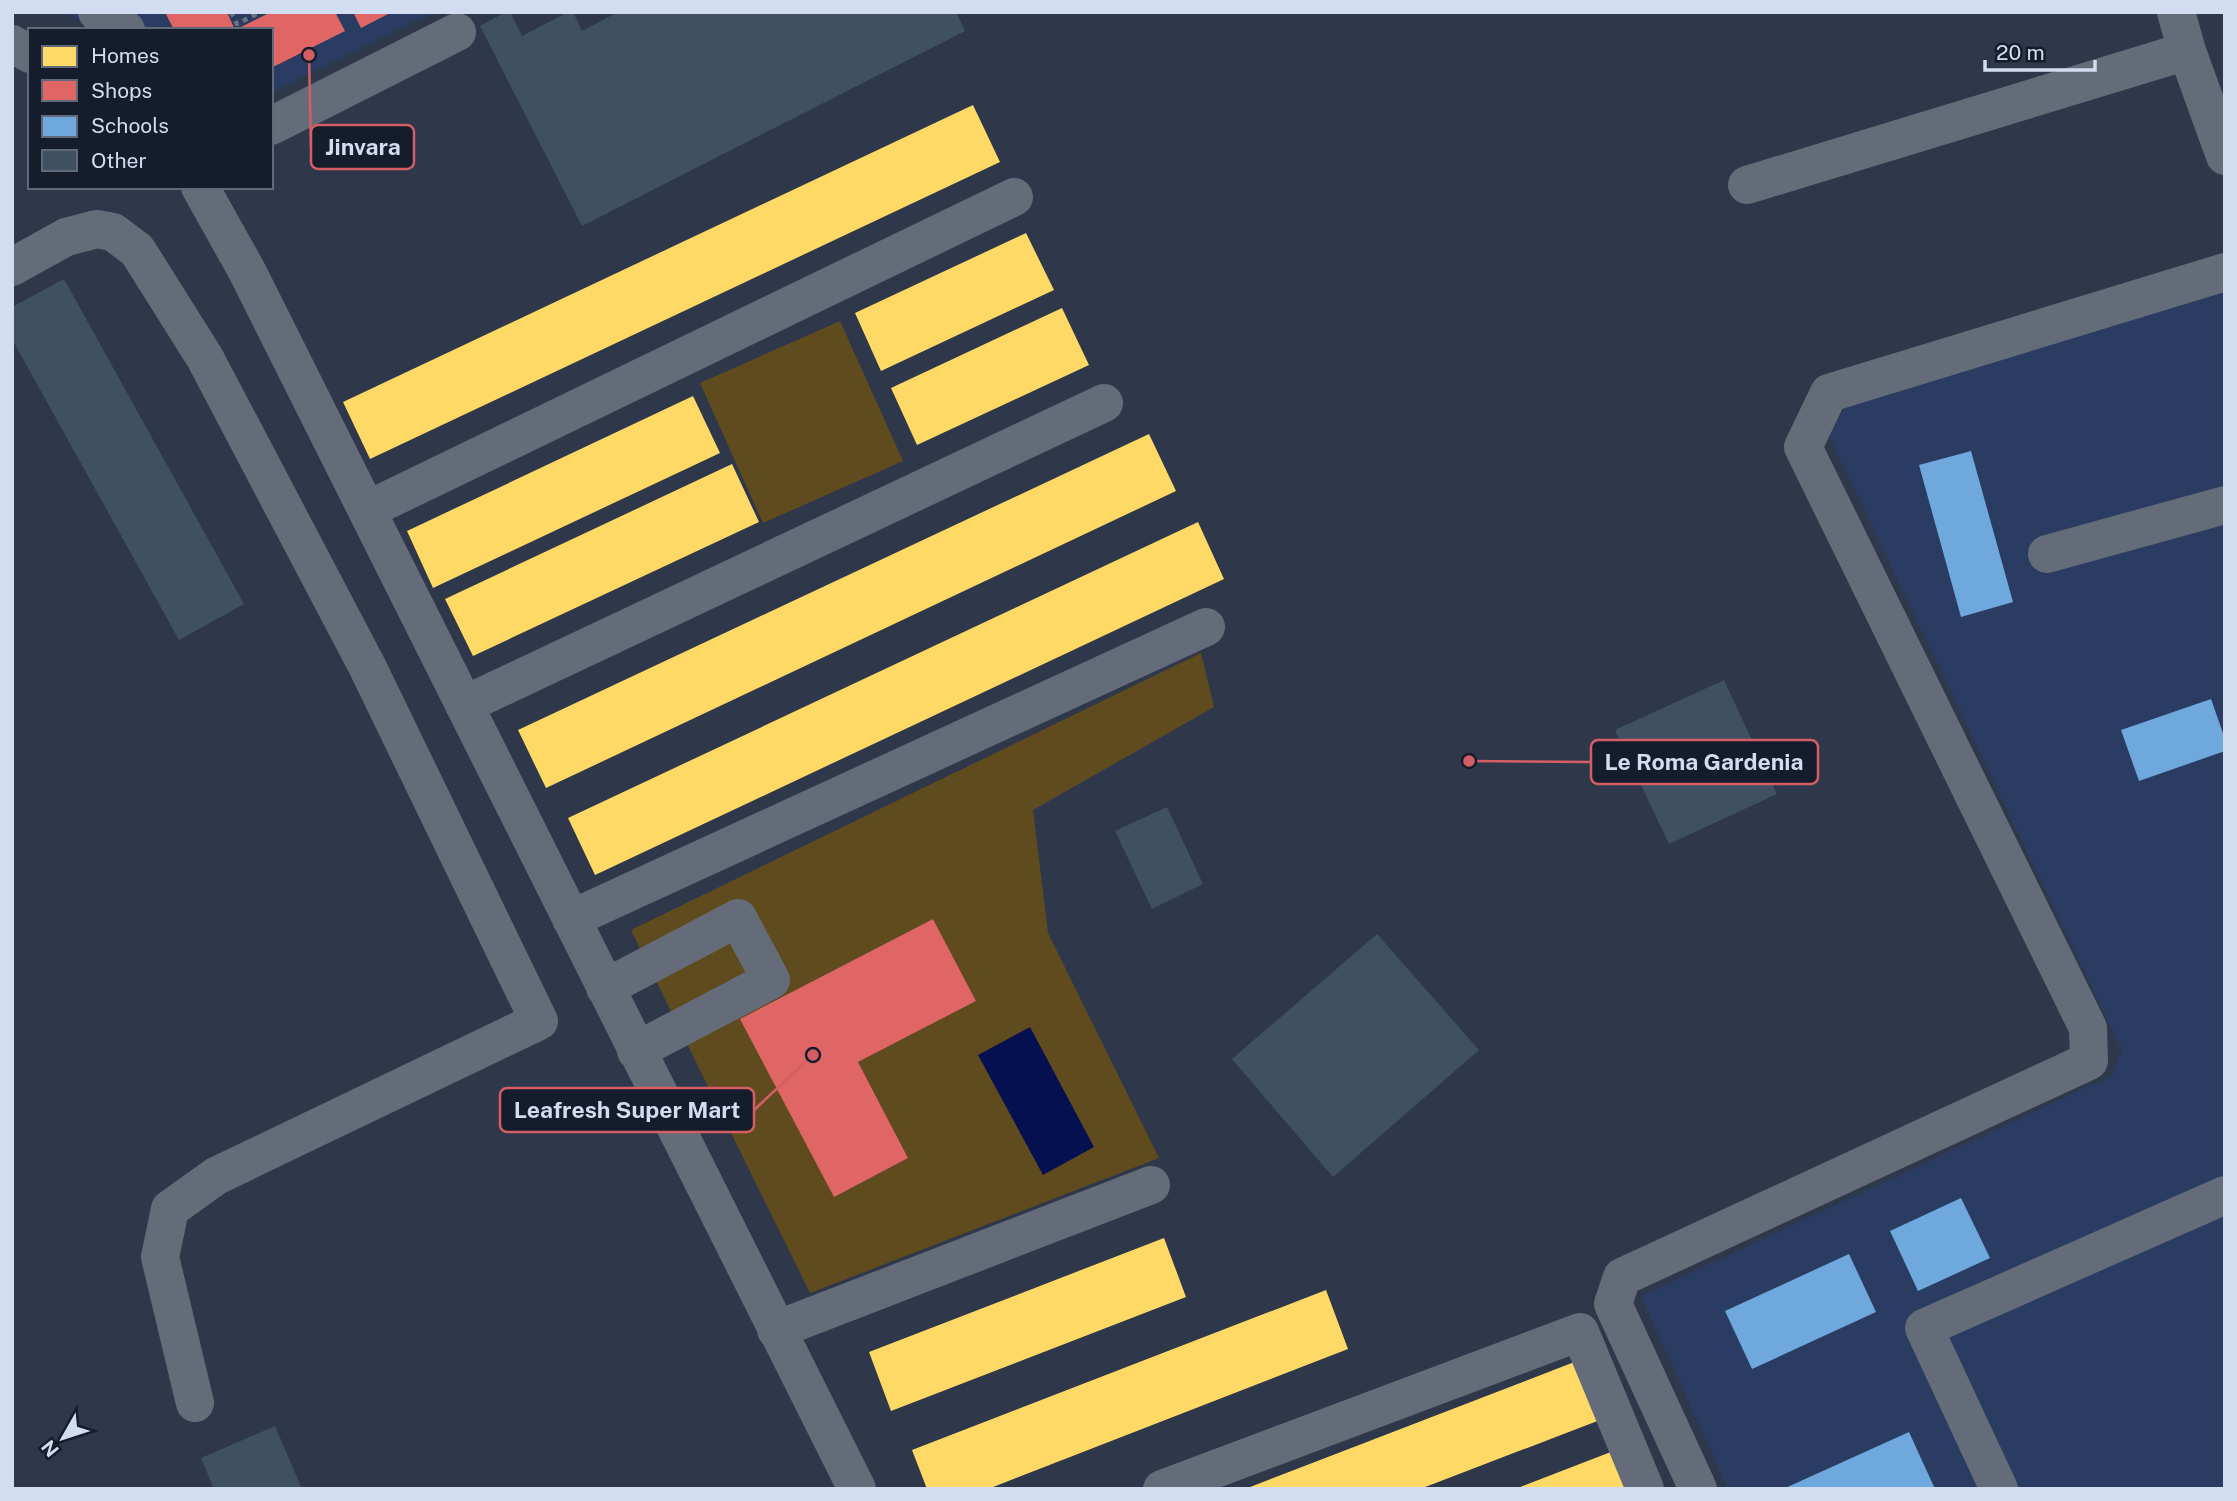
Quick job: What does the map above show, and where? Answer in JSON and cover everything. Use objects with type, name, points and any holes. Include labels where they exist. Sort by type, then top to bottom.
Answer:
[{"type":"street","points":[[97,12],[123,28]]},
{"type":"street","points":[[2176,12],[2187,51],[2225,156]]},
{"type":"street","points":[[273,125],[457,32]]},
{"type":"street","points":[[12,44],[28,53]]},
{"type":"street","points":[[1746,185],[2187,51]]},
{"type":"street","points":[[201,189],[247,271],[856,1489]]},
{"type":"street","points":[[367,510],[1014,197]]},
{"type":"street","points":[[12,267],[66,237],[97,229],[113,232],[136,250],[205,358],[367,666],[539,1021],[216,1176],[170,1209],[160,1257],[195,1403]]},
{"type":"street","points":[[1698,1489],[1613,1304],[1622,1278],[2089,1061],[2088,1028],[1803,447],[1829,393],[2225,272]]},
{"type":"street","points":[[464,705],[1104,403]]},
{"type":"street","points":[[2047,554],[2225,505]]},
{"type":"street","points":[[571,919],[1206,627]]},
{"type":"street","points":[[605,988],[738,918],[771,980],[636,1051]]},
{"type":"street","points":[[776,1330],[1151,1185]]},
{"type":"street","points":[[1999,1489],[1924,1328],[2225,1195]]},
{"type":"street","points":[[1162,1489],[1580,1332],[1646,1489]]},
{"type":"path","points":[[231,12],[237,24],[261,12]]},
{"type":"shaded area","points":[[65,12],[434,12],[273,92],[273,28],[93,28]]},
{"type":"shaded area","points":[[2225,289],[2225,1489],[1728,1489],[1641,1296],[2111,1076],[2122,1051],[1829,436],[1846,406]]},
{"type":"shaded area","points":[[840,321],[903,461],[763,523],[700,383]]},
{"type":"shaded area","points":[[1201,653],[1214,707],[1033,810],[1048,933],[1159,1158],[810,1293],[631,930]],"holes":[[[933,919],[976,1001],[858,1062],[908,1158],[834,1196],[741,1019]]]},
{"type":"shaded area","points":[[1030,1027],[1094,1147],[1043,1175],[978,1055]]},
{"type":"building: Homes","points":[[973,105],[1000,162],[370,459],[343,402]]},
{"type":"building: Homes","points":[[1026,233],[1054,290],[881,371],[855,313]]},
{"type":"building: Homes","points":[[1062,308],[1089,365],[917,445],[891,388]]},
{"type":"building: Homes","points":[[693,396],[720,453],[433,588],[407,531]]},
{"type":"building: Homes","points":[[1149,434],[1176,491],[546,788],[518,730]]},
{"type":"building: Homes","points":[[732,464],[759,522],[473,656],[445,599]]},
{"type":"building: Homes","points":[[1198,522],[1224,579],[595,875],[568,818]]},
{"type":"building: Homes","points":[[1164,1238],[1186,1297],[891,1411],[869,1352]]},
{"type":"building: Homes","points":[[1326,1290],[1348,1349],[988,1489],[927,1489],[912,1450]]},
{"type":"building: Homes","points":[[1577,1361],[1600,1420],[1420,1489],[1245,1489]]},
{"type":"building: Homes","points":[[1616,1450],[1631,1489],[1515,1489]]},
{"type":"building: Shops","points":[[165,12],[227,12],[234,28],[173,28]]},
{"type":"building: Shops","points":[[271,12],[335,12],[345,31],[273,67],[273,28],[239,28]]},
{"type":"building: Shops","points":[[353,12],[392,12],[361,28]]},
{"type":"building: Shops","points":[[933,919],[976,1001],[858,1062],[908,1158],[834,1197],[740,1019]]},
{"type":"building: Schools","points":[[1971,451],[2013,602],[1961,617],[1919,465]]},
{"type":"building: Schools","points":[[2211,699],[2225,739],[2225,751],[2139,781],[2121,730]]},
{"type":"building: Schools","points":[[1961,1198],[1990,1258],[1918,1291],[1890,1231]]},
{"type":"building: Schools","points":[[1849,1254],[1876,1312],[1752,1369],[1725,1311]]},
{"type":"building: Schools","points":[[1909,1432],[1935,1489],[1783,1489]]},
{"type":"building: Other","points":[[510,12],[522,36],[568,12],[573,12],[582,31],[618,12],[956,12],[965,31],[582,226],[480,26]]},
{"type":"building: Other","points":[[64,279],[244,604],[179,640],[12,339],[12,307]]},
{"type":"building: Other","points":[[1724,680],[1777,794],[1669,844],[1615,730]]},
{"type":"building: Other","points":[[1167,807],[1203,884],[1152,909],[1115,831]]},
{"type":"building: Other","points":[[1377,934],[1479,1050],[1333,1177],[1232,1059]]},
{"type":"building: Other","points":[[275,1426],[302,1489],[214,1489],[201,1458]]},
{"type":"place","name":"Jinvara","points":[[309,55]]},
{"type":"place","name":"Le Roma Gardenia","points":[[1469,761]]},
{"type":"place","name":"Leafresh Super Mart","points":[[813,1055]]}]
